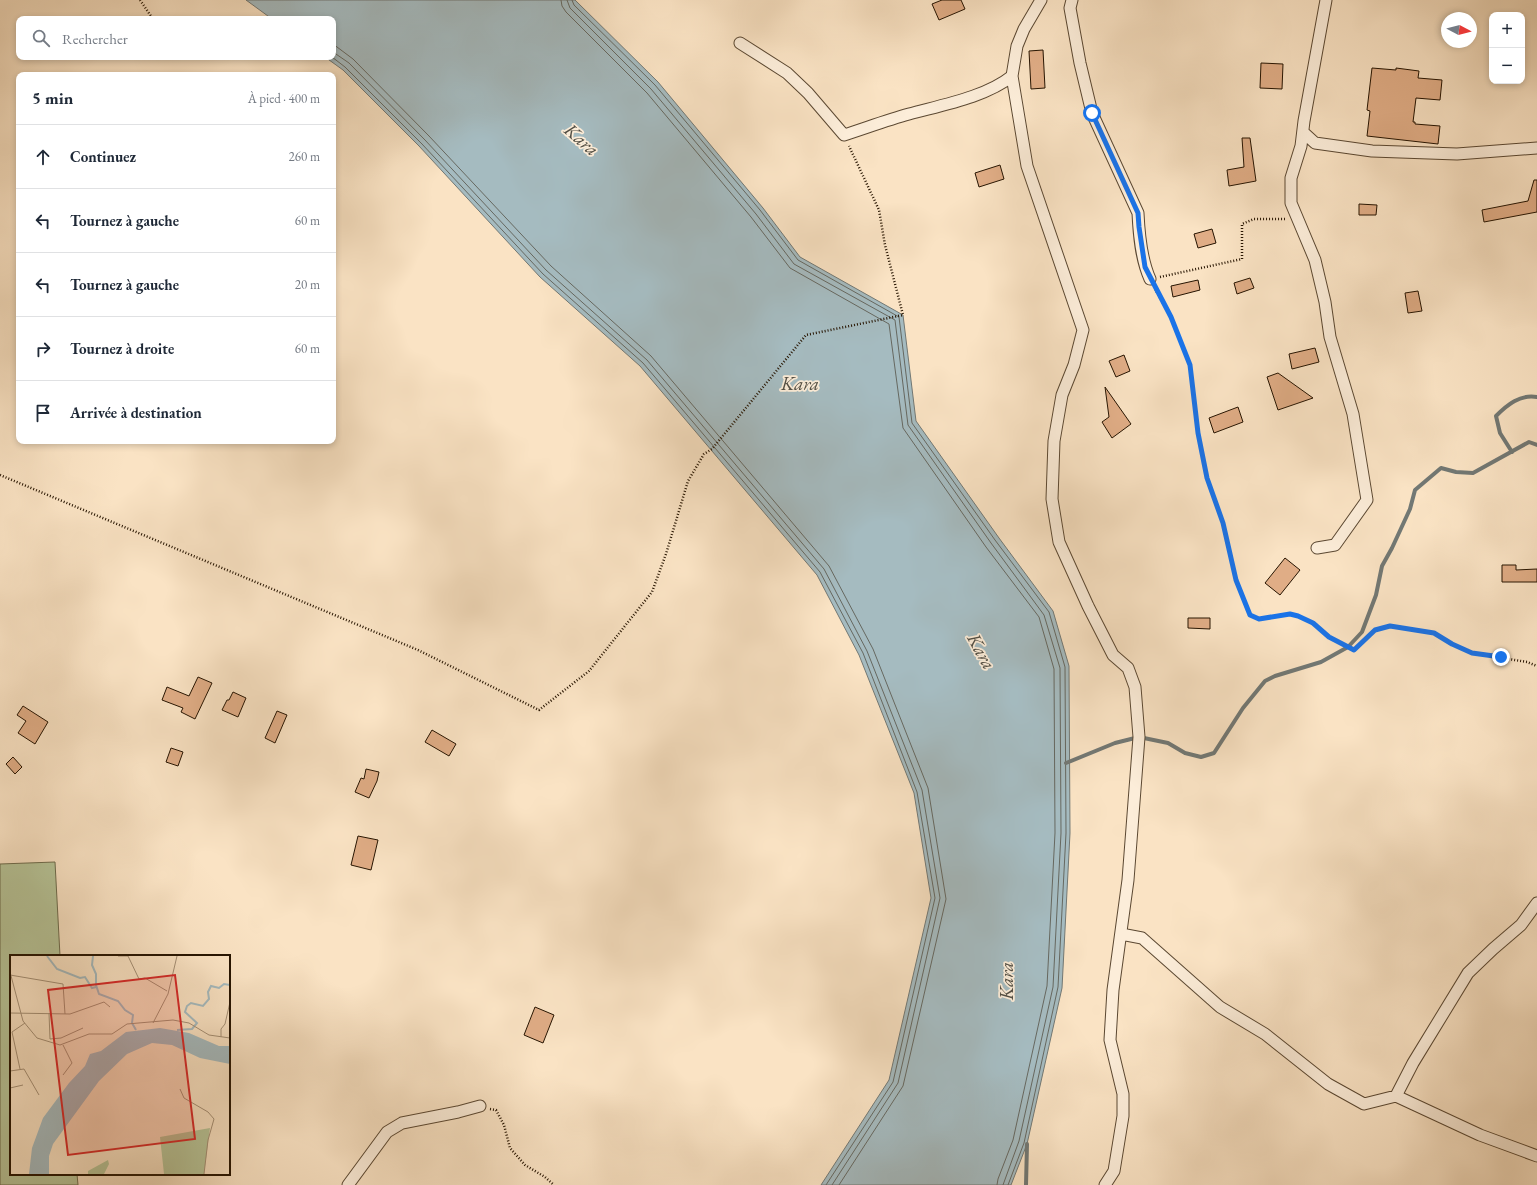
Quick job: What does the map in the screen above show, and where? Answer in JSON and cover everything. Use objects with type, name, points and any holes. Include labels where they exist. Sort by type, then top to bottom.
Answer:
[{"type":"street","points":[[1041,0],[1024,29],[1017,46],[1012,76],[1027,166],[1083,330],[1074,365],[1062,395],[1054,441],[1052,499],[1059,542],[1088,606],[1113,654],[1128,668],[1135,687],[1139,737],[1128,880],[1113,990],[1110,1040],[1124,1094],[1123,1116],[1114,1171],[1105,1185]]},
{"type":"street","points":[[1072,0],[1070,8],[1080,64],[1092,113],[1138,213],[1145,267],[1150,279]]},
{"type":"street","points":[[1317,548],[1335,545],[1366,500],[1353,414],[1330,337],[1315,260],[1291,203],[1292,178],[1301,146],[1326,0]]},
{"type":"street","points":[[740,43],[787,73],[808,93],[844,135],[902,116],[969,97],[1002,85],[1012,76]]},
{"type":"street","points":[[1303,132],[1315,142],[1372,151],[1457,154],[1537,148]]},
{"type":"street","points":[[1396,1096],[1413,1063],[1468,973],[1493,949],[1522,925],[1537,903]]},
{"type":"street","points":[[1121,934],[1142,938],[1220,1007],[1265,1034],[1328,1084],[1364,1104],[1396,1096],[1480,1135],[1537,1156]]},
{"type":"street","points":[[348,1185],[387,1132],[402,1122],[458,1112],[480,1106]]},
{"type":"path","points":[[140,0],[151,16]]},
{"type":"path","points":[[0,475],[418,650],[539,710],[589,671],[652,592],[666,554],[688,480],[704,454],[712,449],[806,335],[903,315],[885,245],[879,210],[844,135]]},
{"type":"path","points":[[1298,219],[1254,219],[1242,224],[1242,259],[1150,279],[1171,317],[1190,365],[1198,433],[1207,478],[1223,523],[1236,580],[1250,615],[1259,619],[1290,614],[1298,616],[1313,623],[1329,637],[1354,650],[1375,630],[1390,626],[1434,633],[1452,644],[1472,653],[1527,662],[1537,666]]},
{"type":"path","points":[[480,1106],[496,1110],[504,1125],[510,1148],[525,1165],[545,1177],[554,1185]]},
{"type":"green space","points":[[55,862],[60,955],[10,955],[10,1175],[77,1175],[78,1185],[0,1185],[0,864]]},
{"type":"water","name":"Kara","points":[[246,0],[575,0],[658,82],[763,208],[800,257],[903,315],[916,421],[1053,611],[1069,666],[1070,833],[1062,988],[1027,1144],[1011,1185],[821,1185],[889,1080],[931,898],[914,793],[859,655],[817,575],[640,366],[540,277],[419,146],[343,70],[329,60],[336,60],[336,16],[268,16]]},
{"type":"building","points":[[942,0],[961,0],[965,9],[939,20],[932,4]]},
{"type":"building","points":[[1043,50],[1045,88],[1031,89],[1029,51]]},
{"type":"building","points":[[1261,63],[1283,64],[1282,89],[1260,88]]},
{"type":"building","points":[[1372,68],[1396,70],[1396,68],[1419,71],[1418,78],[1442,80],[1440,100],[1416,98],[1413,122],[1415,122],[1415,124],[1440,126],[1438,144],[1367,136],[1370,111],[1367,110]]},
{"type":"building","points":[[1242,138],[1250,138],[1256,181],[1229,186],[1227,170],[1244,167]]},
{"type":"building","points":[[1000,165],[1004,179],[979,187],[975,173]]},
{"type":"building","points":[[1534,180],[1537,180],[1537,212],[1484,222],[1482,210],[1528,201]]},
{"type":"building","points":[[1359,204],[1377,205],[1376,215],[1359,215]]},
{"type":"building","points":[[1212,229],[1216,243],[1198,248],[1194,234]]},
{"type":"building","points":[[1250,278],[1254,288],[1237,294],[1234,283]]},
{"type":"building","points":[[1198,280],[1200,290],[1173,297],[1171,286]]},
{"type":"building","points":[[1418,291],[1422,311],[1408,313],[1405,293]]},
{"type":"building","points":[[1315,348],[1319,362],[1292,369],[1289,354]]},
{"type":"building","points":[[1124,355],[1130,371],[1116,377],[1109,361]]},
{"type":"building","points":[[1278,373],[1313,398],[1278,410],[1267,377]]},
{"type":"building","points":[[1105,387],[1131,424],[1112,438],[1102,422],[1109,417]]},
{"type":"building","points":[[1238,407],[1243,422],[1214,433],[1209,418]]},
{"type":"building","points":[[1285,558],[1300,570],[1280,595],[1265,583]]},
{"type":"building","points":[[1502,565],[1516,565],[1516,570],[1537,569],[1537,582],[1502,582]]},
{"type":"building","points":[[1188,618],[1210,618],[1210,629],[1188,628]]},
{"type":"building","points":[[198,677],[212,683],[195,719],[181,712],[183,708],[162,700],[167,687],[189,696]]},
{"type":"building","points":[[233,692],[246,698],[238,717],[222,710]]},
{"type":"building","points":[[23,706],[48,722],[35,744],[18,733],[26,721],[17,715]]},
{"type":"building","points":[[277,711],[287,715],[275,743],[265,738]]},
{"type":"building","points":[[432,730],[456,744],[449,756],[425,742]]},
{"type":"building","points":[[171,748],[183,752],[178,766],[166,762]]},
{"type":"building","points":[[13,757],[22,767],[15,774],[6,764]]},
{"type":"building","points":[[366,769],[379,772],[377,781],[369,798],[355,792],[361,778],[364,779]]},
{"type":"building","points":[[358,836],[378,840],[371,870],[351,865]]},
{"type":"building","points":[[535,1007],[554,1015],[543,1043],[524,1035]]},
{"type":"waterway","points":[[1512,452],[1500,433],[1496,416],[1514,401],[1525,397],[1537,397]]},
{"type":"waterway","points":[[1066,763],[1115,743],[1139,737],[1168,743],[1185,753],[1201,757],[1214,753],[1243,708],[1265,681],[1275,676],[1321,662],[1348,647],[1362,632],[1376,595],[1382,566],[1410,509],[1415,490],[1441,468],[1456,472],[1473,473],[1529,442],[1537,445]]},
{"type":"waterway","points":[[1026,1185],[1027,1144]]},
{"type":"route","points":[[1092,113],[1138,213],[1145,267],[1171,317],[1190,365],[1198,433],[1207,478],[1223,523],[1236,580],[1250,615],[1259,619],[1290,614],[1298,616],[1313,623],[1329,637],[1354,650],[1375,630],[1390,626],[1434,633],[1452,644],[1472,653],[1501,657]]}]
